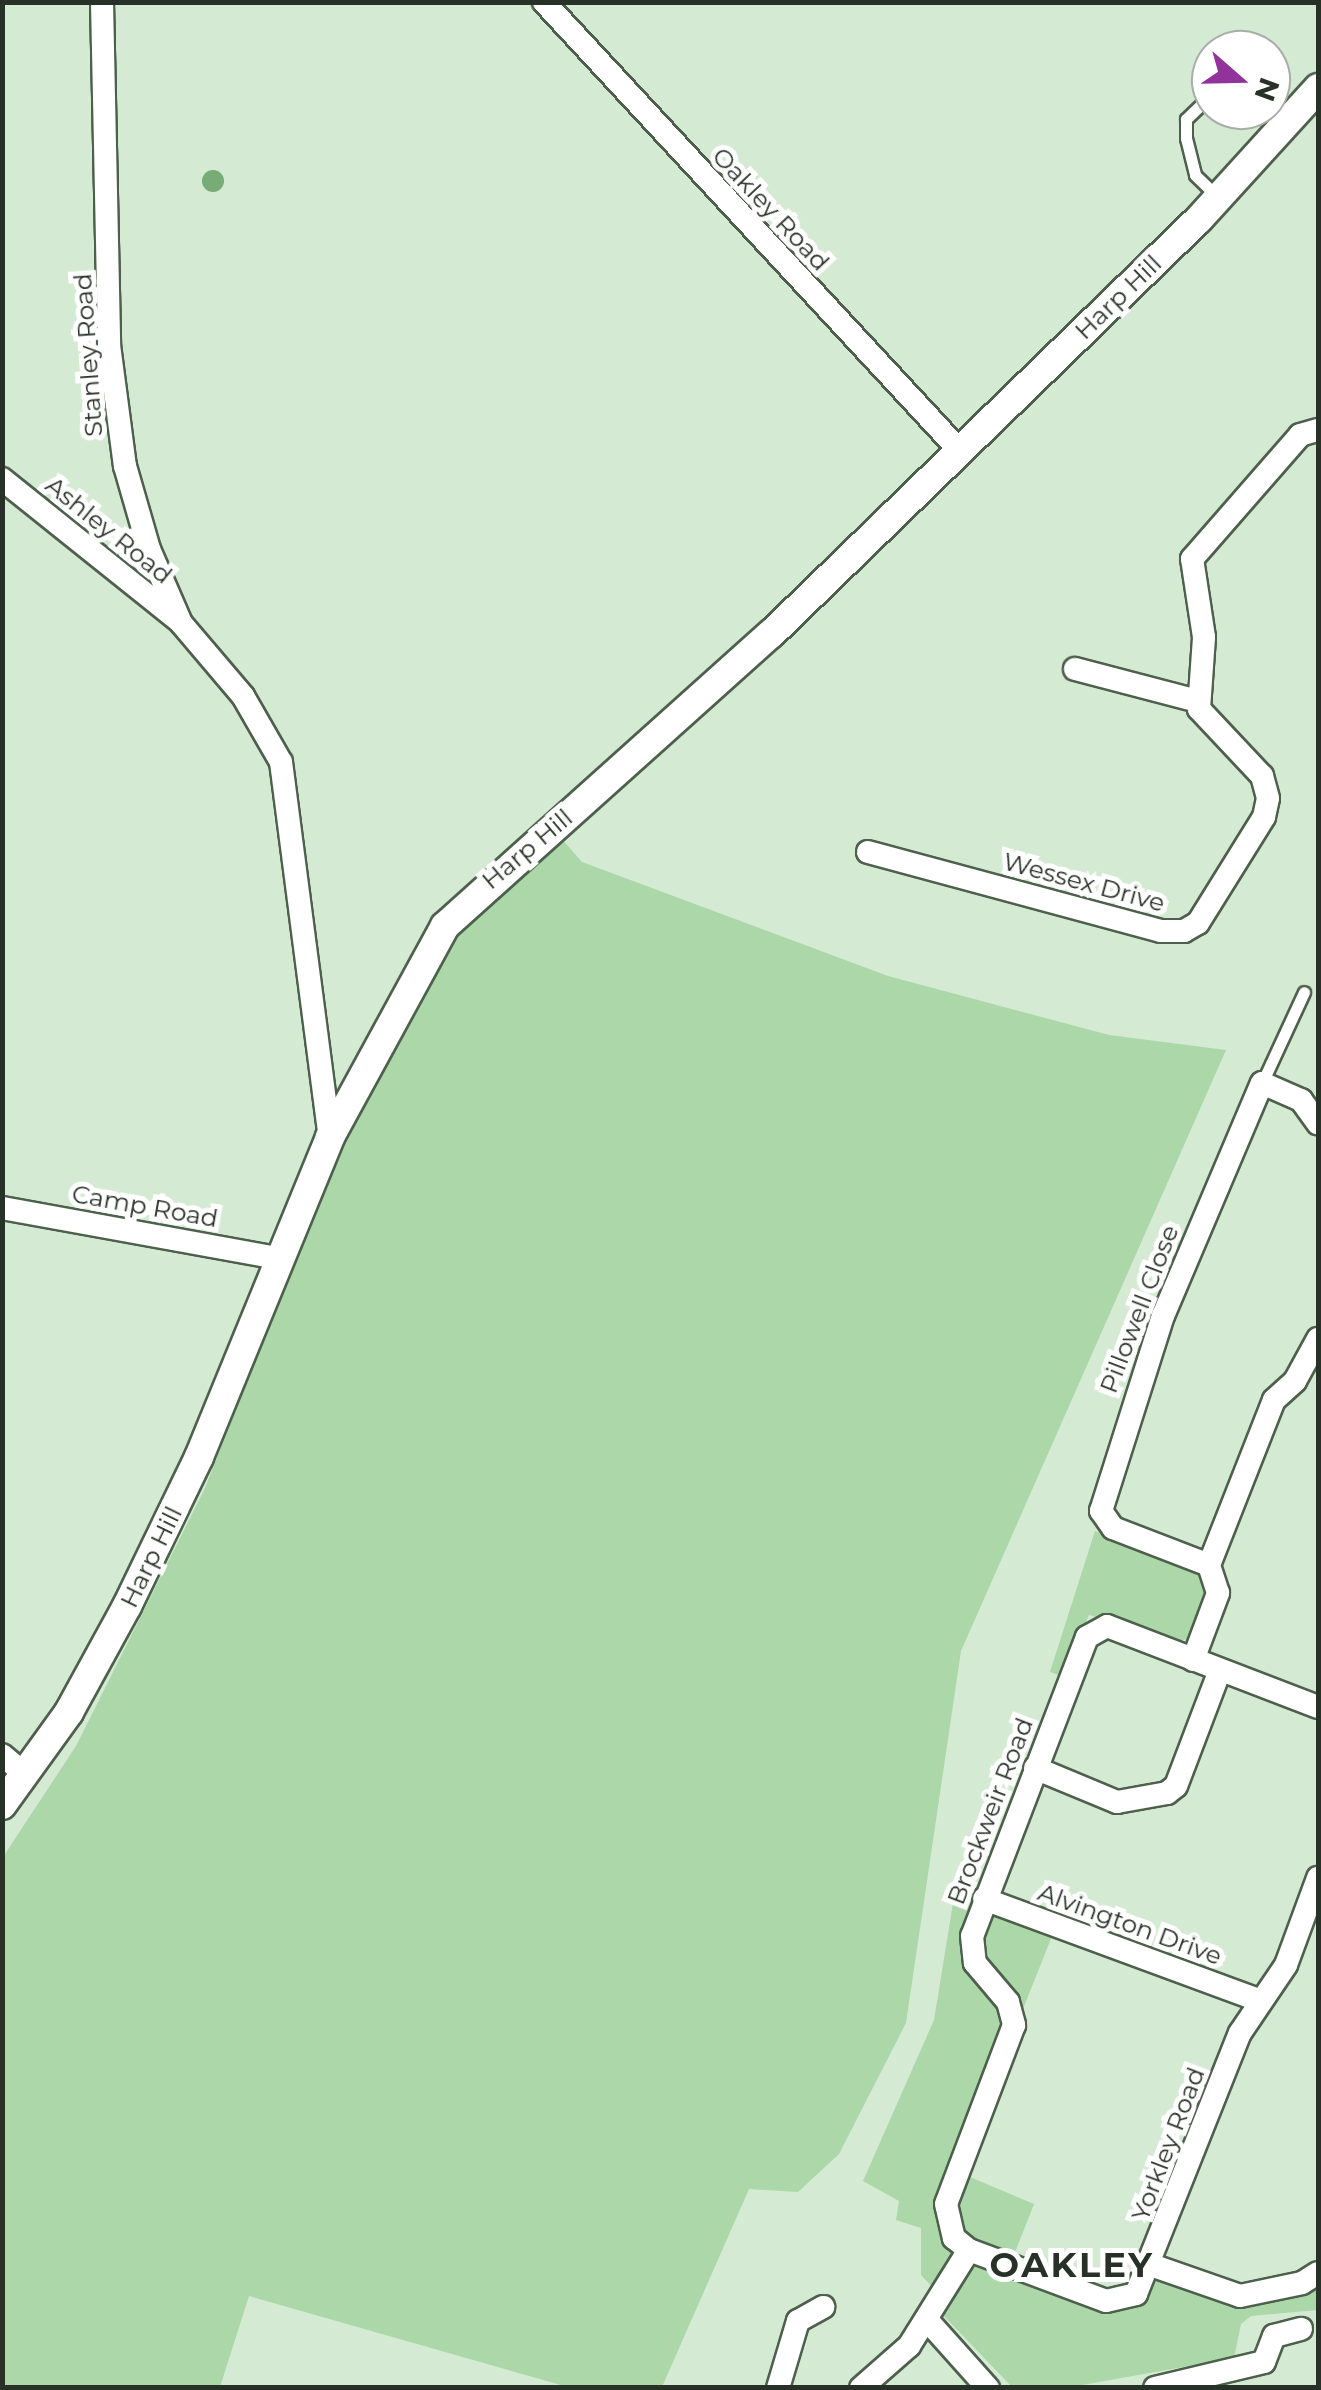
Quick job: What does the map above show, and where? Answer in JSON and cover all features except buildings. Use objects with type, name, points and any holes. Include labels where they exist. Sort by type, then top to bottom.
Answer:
[{"type":"street","name":"Stanley Road","points":[[102,2],[114,407],[153,558],[181,622],[243,696],[281,762],[330,1137]]},
{"type":"street","name":"Oakley Road","points":[[544,2],[960,452]]},
{"type":"street","name":"Harp Hill","points":[[1291,103],[1318,88]]},
{"type":"street","name":"Harp Hill","points":[[2,1805],[88,1678],[164,1532],[330,1137],[424,958],[460,908],[660,736],[960,452],[1218,198],[1266,130]]},
{"type":"street","points":[[1075,669],[1198,700],[1204,648],[1190,574],[1195,550],[1300,435],[1318,430]]},
{"type":"street","name":"Ashley Road","points":[[2,479],[181,622]]},
{"type":"street","points":[[125,580],[153,558]]},
{"type":"street","name":"Wessex Drive","points":[[868,852],[1161,931],[1184,931],[1202,916],[1264,817],[1268,798],[1262,776],[1208,724],[1198,700]]},
{"type":"street","points":[[1262,1082],[1301,1100],[1318,1122]]},
{"type":"street","name":"Pillowell Close","points":[[1209,1565],[1112,1528],[1101,1512],[1162,1316],[1262,1082]]},
{"type":"street","name":"Camp Road","points":[[2,1208],[278,1258]]},
{"type":"street","points":[[1318,1339],[1295,1381],[1274,1400],[1209,1565],[1218,1594],[1194,1660],[1318,1707]]},
{"type":"street","points":[[1295,1381],[1318,1390]]},
{"type":"street","name":"Brockweir Road","points":[[946,2224],[946,2204],[1013,2035],[1008,2002],[972,1955],[984,1899],[1088,1637],[1107,1626],[1194,1660]]},
{"type":"street","points":[[1035,1768],[1117,1802],[1145,1802],[1167,1793],[1176,1786],[1220,1670]]},
{"type":"street","points":[[2,1756],[26,1774]]},
{"type":"street","name":"Yorkley Road","points":[[946,2224],[969,2250],[1112,2302],[1136,2294],[1258,2000],[1286,1965],[1318,1878]]},
{"type":"street","name":"Alvington Drive","points":[[984,1899],[1258,2000]]},
{"type":"street","points":[[860,2388],[928,2321],[969,2250]]},
{"type":"street","points":[[1150,2265],[1240,2296],[1302,2283],[1318,2273]]},
{"type":"street","points":[[778,2388],[798,2321],[823,2307]]},
{"type":"street","points":[[928,2321],[988,2388]]},
{"type":"street","points":[[1155,2388],[1264,2362],[1274,2336],[1301,2329]]},
{"type":"lane","points":[[1191,119],[1185,127],[1195,175],[1218,198]]},
{"type":"lane","points":[[1262,1082],[1304,992]]},
{"type":"shaded area","points":[[213,170],[221,173],[221,189],[213,192],[205,189],[202,181],[205,173]]},
{"type":"shaded area","points":[[560,837],[582,862],[888,976],[1109,1035],[1226,1050],[961,1651],[906,2023],[839,2154],[798,2192],[749,2189],[662,2387],[568,2387],[249,2296],[220,2387],[3,2388],[3,1857],[76,1746],[205,1488],[332,1165],[453,934]]},
{"type":"shaded area","points":[[1095,1531],[1198,1570],[1209,1584],[1189,1639],[1175,1641],[1089,1615],[1062,1676],[1050,1672]]},
{"type":"shaded area","points":[[955,1891],[1056,1926],[958,2172],[1034,2204],[1010,2265],[1112,2302],[1151,2265],[1226,2294],[1318,2276],[1318,2310],[1251,2316],[1241,2324],[1234,2358],[1071,2387],[1012,2387],[943,2315],[950,2306],[921,2275],[921,2228],[896,2220],[899,2201],[863,2181],[934,2020]]},
{"type":"district","name":"OAKLEY","points":[[1072,2265]]}]
